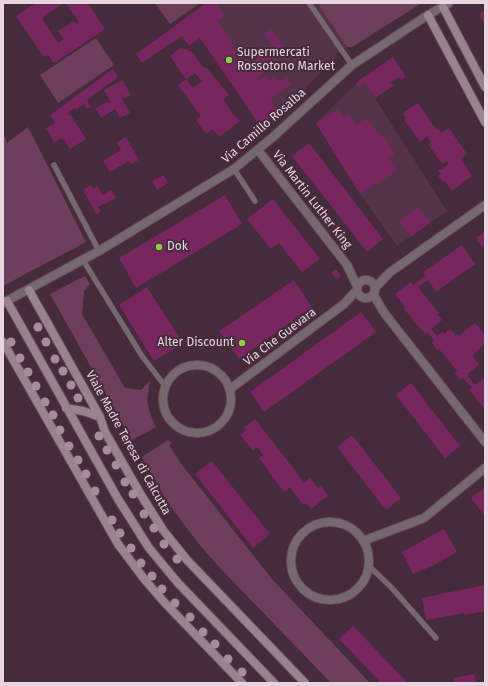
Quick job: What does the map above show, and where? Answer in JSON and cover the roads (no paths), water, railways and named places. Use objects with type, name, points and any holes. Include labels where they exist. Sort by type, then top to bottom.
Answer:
[{"type":"main road","points":[[445,4],[485,87]]},
{"type":"main road","points":[[428,15],[485,122]]},
{"type":"main road","name":"Viale Madre Teresa di Calcutta","points":[[28,290],[100,417],[105,432],[141,496],[163,530],[187,560],[305,683]]},
{"type":"main road","points":[[5,302],[122,505],[149,548],[178,583],[274,683]]},
{"type":"main road","points":[[3,342],[118,544],[145,580],[165,603],[242,683]]},
{"type":"main road","points":[[66,408],[83,411],[100,417]]},
{"type":"street","name":"Via Camillo Rosalba","points":[[5,302],[99,251],[234,170],[352,65],[445,4]]},
{"type":"street","name":"Via Martin Luther King","points":[[258,150],[347,265],[366,280]]},
{"type":"street","points":[[365,298],[371,297],[389,273],[485,205]]},
{"type":"street","name":"Via Martin Luther King","points":[[347,265],[357,288]]},
{"type":"street","points":[[385,314],[359,295],[357,288],[360,281],[389,273]]},
{"type":"street","points":[[366,280],[372,282],[374,291],[385,314],[485,442]]},
{"type":"street","name":"Via Che Guevara","points":[[230,389],[344,304],[357,288]]},
{"type":"street","name":"Via Che Guevara","points":[[344,304],[365,298]]},
{"type":"street","points":[[200,365],[214,369],[223,377],[230,389],[231,405],[225,420],[218,427],[208,432],[198,434],[186,432],[175,426],[170,421],[164,410],[162,401],[165,386],[170,377],[184,367],[200,365]]},
{"type":"street","points":[[363,541],[424,518],[485,468]]},
{"type":"street","points":[[329,522],[338,523],[351,528],[363,541],[369,559],[369,566],[366,576],[359,588],[353,593],[338,600],[324,600],[315,598],[303,590],[298,584],[292,572],[290,563],[292,550],[300,535],[316,524],[329,522]]},
{"type":"lane","points":[[309,3],[352,65]]},
{"type":"lane","points":[[54,165],[99,251]]},
{"type":"lane","points":[[234,170],[254,201]]},
{"type":"lane","points":[[82,260],[142,356],[165,386]]},
{"type":"lane","points":[[369,566],[391,587],[436,638]]},
{"type":"place","name":"Supermercati Rossotono Market","points":[[229,60]]},
{"type":"place","name":"Dok","points":[[159,247]]},
{"type":"place","name":"Alter Discount","points":[[242,343]]}]
